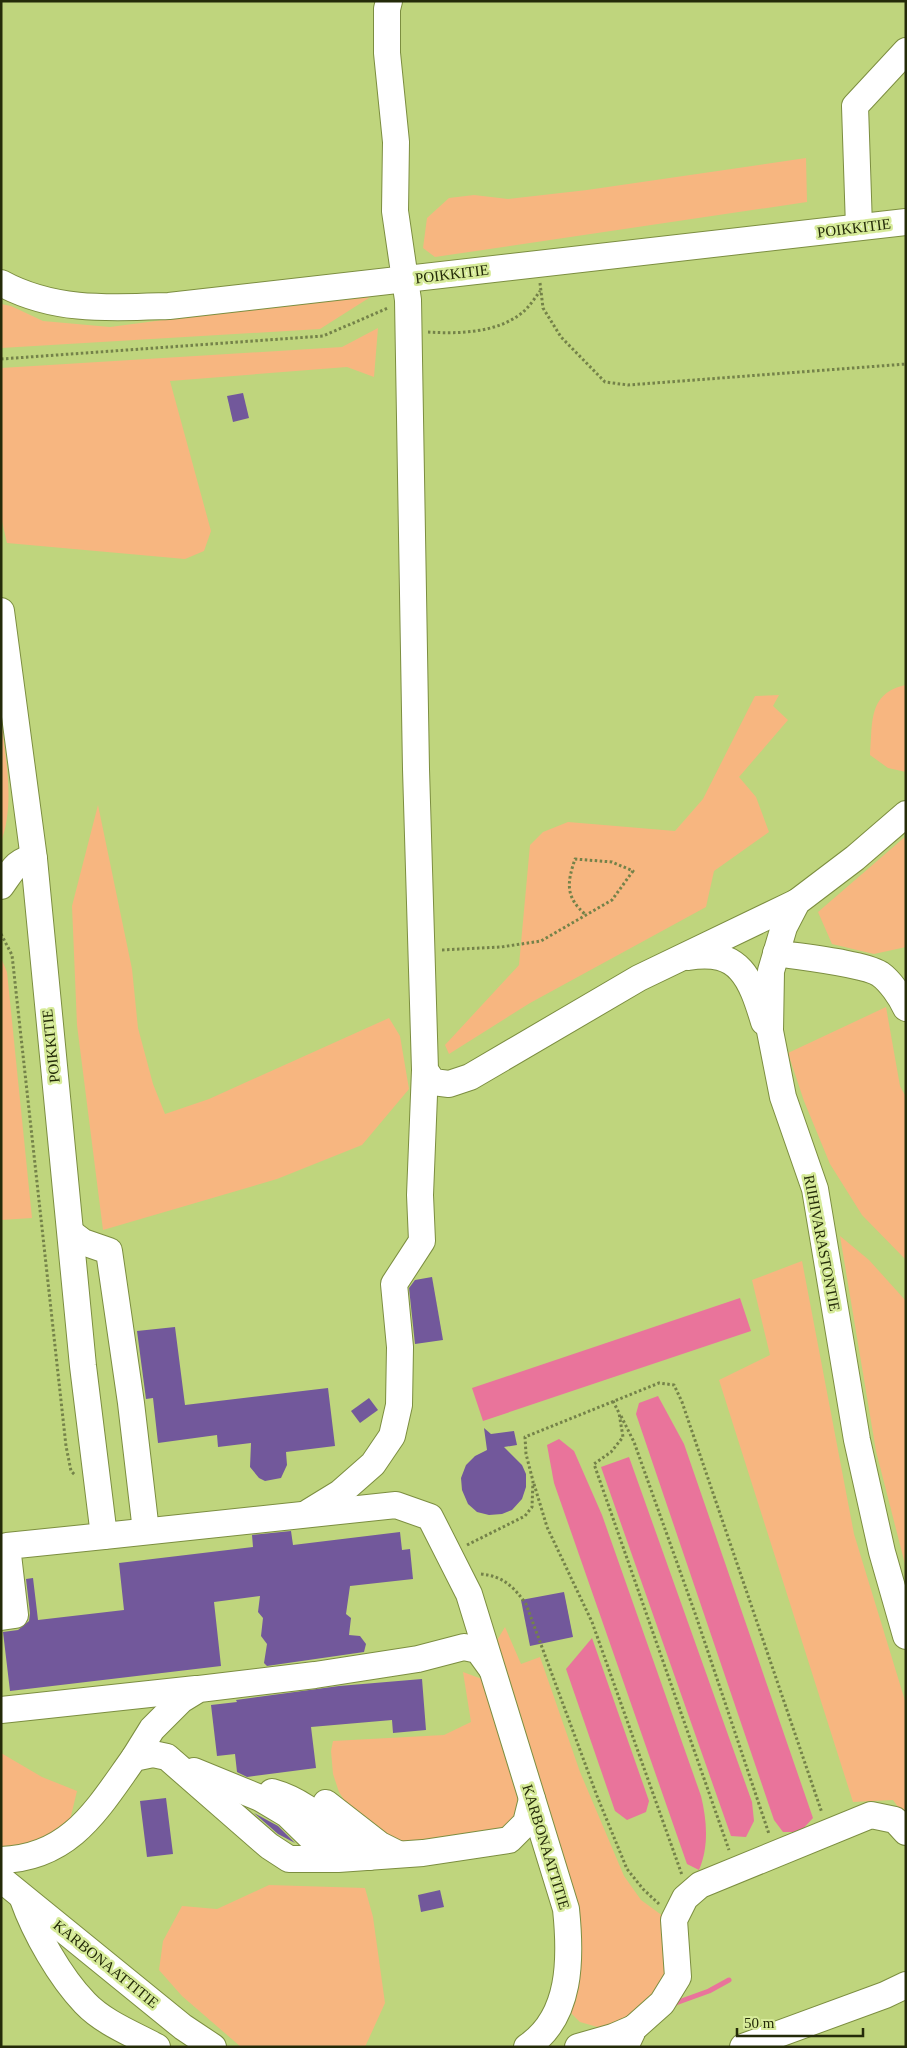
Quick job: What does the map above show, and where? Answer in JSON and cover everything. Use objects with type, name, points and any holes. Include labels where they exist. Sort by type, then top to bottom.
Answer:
[{"type":"street","points":[[304,1515],[340,1492],[374,1464],[392,1436],[399,1405],[400,1347],[394,1284],[422,1241],[420,1195],[425,1070],[416,769],[409,328],[407,290],[395,211],[396,142],[387,53],[387,9],[389,1]]},
{"type":"street","points":[[859,227],[855,106],[906,51]]},
{"type":"street","name":"POIKKITIE","points":[[1,283],[23,295],[91,309],[170,306],[407,290],[906,222]]},
{"type":"street","name":"POIKKITIE","points":[[1,611],[34,859],[83,1366],[104,1536]]},
{"type":"street","name":"RIIHIVARASTONTIE","points":[[906,814],[855,858],[797,902],[784,927],[771,971],[770,1031],[783,1097],[815,1189],[857,1440],[882,1552],[906,1636]]},
{"type":"street","points":[[1,886],[15,865],[27,858],[34,859]]},
{"type":"street","points":[[425,1070],[433,1082],[448,1084],[470,1077],[639,978],[797,902]]},
{"type":"street","points":[[776,953],[845,964],[879,974],[902,999],[906,1008]]},
{"type":"street","points":[[677,959],[702,955],[726,958],[746,975],[760,1009],[775,1057]]},
{"type":"street","points":[[71,1233],[83,1242],[109,1251],[131,1403],[146,1531]]},
{"type":"street","name":"KARBONAATTITIE","points":[[1,1617],[15,1615],[7,1546],[396,1505],[430,1517],[469,1594],[566,1909],[570,1944],[564,1995],[550,2025],[527,2047]]},
{"type":"street","points":[[1,1710],[199,1689],[334,1672],[418,1659],[464,1647],[478,1650],[491,1668]]},
{"type":"street","points":[[1,1860],[15,1860],[43,1851],[78,1831],[134,1758],[152,1729],[181,1700],[199,1689]]},
{"type":"street","points":[[134,1758],[153,1754],[167,1756],[204,1776],[260,1798],[287,1814],[333,1859]]},
{"type":"street","points":[[167,1756],[269,1846],[289,1859],[369,1857],[509,1840],[526,1823],[532,1799]]},
{"type":"street","points":[[232,1787],[263,1790],[288,1789],[322,1800],[380,1845],[400,1854]]},
{"type":"street","points":[[263,1790],[291,1798],[313,1811],[355,1849],[369,1857]]},
{"type":"street","points":[[578,2047],[613,2037],[630,2037],[662,2003],[678,1977],[674,1920],[683,1905],[700,1885],[870,1815],[895,1820],[906,1832]]},
{"type":"street","name":"KARBONAATTITIE","points":[[1,1879],[183,2027],[213,2047]]},
{"type":"street","points":[[22,1896],[31,1923],[53,1960],[85,2004],[114,2025],[157,2047]]},
{"type":"street","points":[[743,2047],[885,1995],[906,1985]]},
{"type":"path","points":[[530,282],[549,280]]},
{"type":"path","points":[[540,281],[543,308],[561,337],[605,382],[628,385],[843,371],[906,364]]},
{"type":"path","points":[[1,359],[324,336],[407,290]]},
{"type":"path","points":[[409,328],[452,333],[494,327],[523,312],[541,290]]},
{"type":"path","points":[[422,952],[501,947],[541,941],[612,900],[633,871],[612,862],[575,859],[568,881],[574,905],[586,915]]},
{"type":"path","points":[[1,934],[12,955],[66,1446],[71,1470],[82,1482],[98,1481]]},
{"type":"path","points":[[683,1905],[592,1622],[546,1527],[526,1454],[525,1437],[659,1382],[674,1385],[682,1402],[828,1832]]},
{"type":"path","points":[[613,1401],[634,1442],[696,1616],[776,1854]]},
{"type":"path","points":[[619,1413],[623,1437],[611,1452],[594,1464],[736,1870]]},
{"type":"path","points":[[453,1563],[525,1516],[532,1507],[533,1481]]},
{"type":"path","points":[[453,1563],[494,1575],[513,1585],[526,1604],[597,1796],[627,1869],[643,1889],[683,1905]]},
{"type":"shaded area","points":[[1,1],[906,1],[906,2047],[1,2047]]},
{"type":"shaded area","points":[[806,158],[807,202],[435,257],[423,248],[427,218],[449,198],[474,195],[508,199],[587,190]]},
{"type":"shaded area","points":[[372,296],[320,329],[1,348],[1,304],[11,306],[43,321],[110,327],[293,303]]},
{"type":"shaded area","points":[[378,328],[374,377],[347,367],[170,381],[211,531],[204,551],[185,559],[7,543],[1,517],[1,368],[342,347]]},
{"type":"shaded area","points":[[906,685],[906,772],[888,768],[870,755],[872,721],[878,702],[893,689]]},
{"type":"shaded area","points":[[779,695],[773,706],[788,720],[739,777],[756,797],[769,832],[714,871],[706,907],[530,1003],[449,1054],[445,1045],[519,965],[530,845],[543,832],[568,822],[675,831],[703,799],[755,696]]},
{"type":"shaded area","points":[[1,720],[7,766],[8,813],[1,842]]},
{"type":"shaded area","points":[[98,805],[132,969],[138,1028],[153,1084],[165,1114],[209,1099],[389,1018],[400,1036],[409,1089],[362,1145],[277,1179],[103,1230],[77,1025],[72,906]]},
{"type":"shaded area","points":[[906,836],[906,947],[874,954],[832,944],[818,912]]},
{"type":"shaded area","points":[[1,958],[7,972],[32,1218],[1,1220]]},
{"type":"shaded area","points":[[886,1007],[900,1086],[906,1097],[906,1260],[862,1215],[830,1164],[804,1101],[788,1053]]},
{"type":"shaded area","points":[[840,1236],[869,1260],[906,1301],[906,1568],[876,1451]]},
{"type":"shaded area","points":[[802,1261],[854,1534],[906,1704],[906,1818],[893,1800],[853,1802],[719,1380],[770,1355],[752,1280]]},
{"type":"shaded area","points":[[740,1298],[751,1331],[483,1421],[472,1388]]},
{"type":"shaded area","points":[[658,1396],[684,1444],[813,1818],[800,1832],[783,1832],[774,1820],[636,1414],[639,1403]]},
{"type":"shaded area","points":[[559,1439],[574,1451],[602,1515],[701,1796],[705,1815],[706,1843],[699,1870],[687,1864],[554,1483],[547,1445]]},
{"type":"shaded area","points":[[629,1457],[752,1802],[754,1821],[746,1837],[731,1836],[601,1467]]},
{"type":"shaded area","points":[[505,1627],[521,1664],[540,1657],[580,1772],[624,1876],[641,1900],[667,1919],[669,1981],[625,2025],[601,2028],[580,2022],[568,2010],[578,1978],[493,1647]]},
{"type":"shaded area","points":[[592,1638],[649,1801],[646,1812],[627,1820],[615,1811],[566,1669]]},
{"type":"shaded area","points":[[463,1672],[482,1679],[518,1800],[516,1817],[502,1830],[401,1842],[384,1833],[348,1806],[339,1792],[333,1774],[331,1751],[333,1741],[444,1735],[471,1722]]},
{"type":"shaded area","points":[[1,1753],[42,1777],[77,1791],[70,1820],[46,1839],[1,1850]]},
{"type":"shaded area","points":[[269,1885],[365,1888],[373,1917],[385,2003],[365,2047],[241,2047],[182,1996],[159,1970],[163,1941],[182,1906],[217,1909]]},
{"type":"building","points":[[243,393],[249,418],[233,422],[227,396]]},
{"type":"building","points":[[432,1277],[443,1340],[415,1344],[409,1288],[415,1280]]},
{"type":"building","points":[[175,1327],[185,1405],[328,1388],[335,1446],[286,1452],[287,1465],[281,1478],[265,1481],[259,1478],[250,1467],[251,1443],[218,1447],[217,1435],[158,1443],[153,1398],[146,1399],[137,1331]]},
{"type":"building","points":[[369,1398],[378,1410],[360,1423],[351,1411]]},
{"type":"building","points":[[484,1428],[491,1434],[514,1431],[517,1445],[504,1447],[522,1465],[526,1474],[526,1487],[522,1499],[512,1510],[502,1514],[489,1515],[477,1512],[468,1504],[462,1490],[461,1478],[466,1465],[475,1456],[487,1450]]},
{"type":"building","points":[[291,1531],[293,1545],[400,1532],[402,1550],[410,1549],[413,1579],[350,1586],[346,1614],[351,1618],[349,1635],[360,1636],[366,1644],[364,1652],[267,1666],[264,1663],[267,1644],[261,1636],[263,1618],[258,1612],[260,1596],[214,1602],[221,1666],[10,1691],[3,1632],[18,1630],[29,1621],[30,1613],[26,1579],[33,1578],[38,1620],[124,1610],[119,1563],[253,1547],[252,1535]]},
{"type":"building","points":[[564,1592],[573,1637],[530,1646],[521,1600]]},
{"type":"building","points":[[422,1679],[426,1730],[393,1733],[392,1720],[311,1727],[316,1768],[247,1777],[237,1772],[235,1754],[217,1756],[211,1705],[339,1686]]},
{"type":"building","points":[[166,1798],[173,1854],[147,1857],[140,1801]]},
{"type":"building","points":[[254,1813],[278,1826],[295,1843],[278,1834]]},
{"type":"building","points":[[440,1890],[444,1907],[421,1912],[418,1895]]},
{"type":"waterway","points":[[673,2004],[709,1991],[729,1980]]}]
